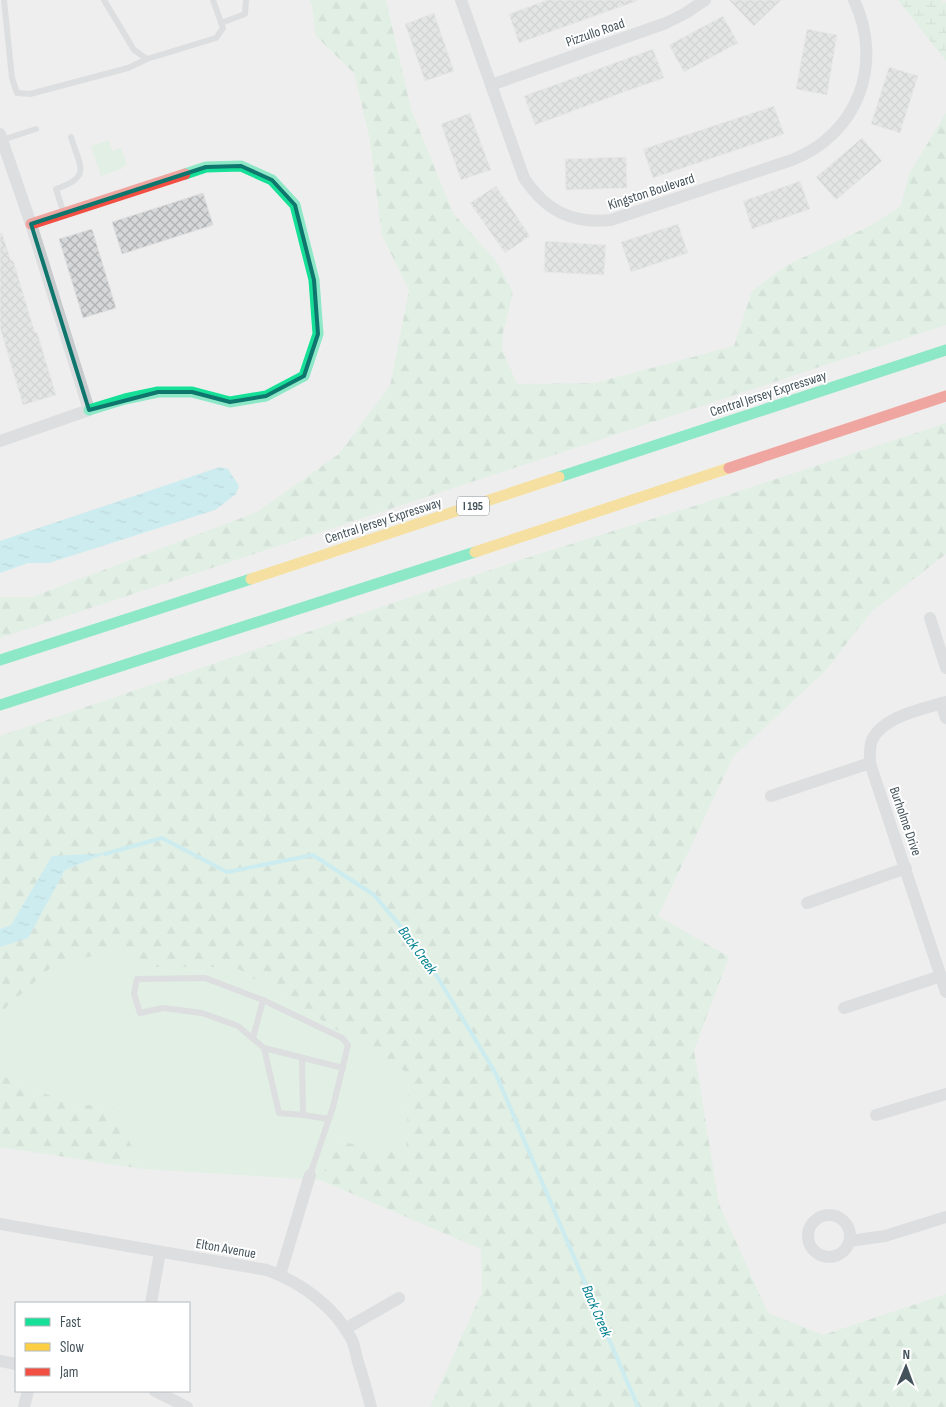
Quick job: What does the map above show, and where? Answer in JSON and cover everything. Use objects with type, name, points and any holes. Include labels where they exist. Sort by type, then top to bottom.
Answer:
[{"type":"main road","points":[[31,224],[206,167],[241,166],[272,180],[295,205],[314,280],[318,334],[304,376],[266,396],[230,402],[192,392],[158,392],[124,399],[89,410]]},
{"type":"main road","name":"Central Jersey Expressway","points":[[0,660],[946,350]]},
{"type":"main road","points":[[0,705],[341,596],[946,396]]},
{"type":"street","name":"Kingston Boulevard","points":[[461,0],[524,178],[543,202],[555,210],[569,217],[597,222],[611,220],[792,160],[815,149],[831,136],[853,108],[865,76],[867,46],[864,28],[854,0]]},
{"type":"street","name":"Pizzullo Road","points":[[491,85],[666,23],[706,0]]},
{"type":"street","points":[[0,440],[89,410],[31,224],[1,138]]},
{"type":"street","points":[[930,618],[946,668]]},
{"type":"street","points":[[944,702],[946,718]]},
{"type":"street","name":"Burholme Drive","points":[[944,702],[894,718],[878,730],[871,741],[870,763],[946,992]]},
{"type":"street","points":[[771,796],[870,763]]},
{"type":"street","points":[[807,903],[906,868]]},
{"type":"street","points":[[844,1008],[941,976]]},
{"type":"street","points":[[876,1115],[946,1094]]},
{"type":"street","points":[[280,1275],[310,1176]]},
{"type":"street","points":[[850,1241],[885,1236],[946,1217]]},
{"type":"street","name":"Elton Avenue","points":[[0,1224],[267,1270],[280,1275],[303,1287],[320,1300],[345,1329],[352,1342],[371,1407]]},
{"type":"street","points":[[151,1302],[160,1252]]},
{"type":"street","points":[[345,1329],[398,1298]]},
{"type":"street","points":[[0,1361],[15,1364]]},
{"type":"street","points":[[24,1407],[28,1392]]},
{"type":"street","points":[[157,1392],[187,1407]]},
{"type":"lane","points":[[4,0],[12,78],[17,93],[30,94],[128,68],[147,59],[216,38],[223,28],[213,0]]},
{"type":"lane","points":[[104,0],[134,50],[147,59]]},
{"type":"lane","points":[[221,23],[245,14],[246,0]]},
{"type":"lane","points":[[1,138],[36,129]]},
{"type":"lane","points":[[64,214],[56,189],[72,184],[79,178],[80,170],[71,137]]},
{"type":"lane","points":[[310,1176],[329,1119],[343,1068],[348,1045],[342,1038],[263,1000],[205,978],[136,979],[134,994],[140,1013],[163,1008],[202,1013],[238,1026],[264,1048],[343,1068]]},
{"type":"lane","points":[[253,1038],[263,1000]]},
{"type":"lane","points":[[264,1048],[279,1113],[329,1119]]},
{"type":"lane","points":[[302,1058],[303,1115]]},
{"type":"highlighted area","points":[[241,166],[272,180],[295,205],[314,280],[318,334],[304,376],[266,396],[230,402],[192,392],[158,392],[89,410],[31,224],[206,167]]},
{"type":"green space","points":[[309,0],[386,0],[411,109],[453,213],[496,261],[513,292],[503,333],[502,349],[517,384],[595,383],[734,346],[752,291],[789,264],[870,226],[901,206],[909,174],[946,113],[946,325],[0,638],[0,597],[32,597],[257,512],[339,454],[390,386],[409,290],[382,235],[369,135],[354,73],[316,36],[312,5]]},
{"type":"green space","points":[[898,0],[941,0],[944,3],[946,2],[946,61]]},
{"type":"green space","points":[[109,140],[112,151],[121,148],[127,165],[123,166],[124,168],[101,176],[91,146]]},
{"type":"green space","points":[[946,423],[946,554],[872,611],[825,671],[733,757],[658,916],[729,957],[694,1050],[719,1204],[768,1313],[823,1335],[946,1294],[946,1407],[431,1407],[482,1292],[481,1249],[320,1180],[338,1142],[406,1150],[409,1074],[235,967],[141,967],[121,951],[56,963],[0,1013],[0,947],[28,938],[65,870],[105,854],[52,856],[11,925],[0,929],[0,736],[523,559],[694,506]]},
{"type":"green space","points":[[121,951],[141,967],[235,967],[409,1074],[406,1151],[338,1142],[320,1180],[143,1169],[112,1106],[70,1104],[0,1075],[0,1013],[55,963]]},
{"type":"green space","points":[[0,1075],[70,1104],[112,1106],[143,1169],[0,1147]]},
{"type":"water","points":[[220,467],[228,469],[239,486],[236,494],[215,510],[49,563],[28,563],[0,573],[0,541]]},
{"type":"water","points":[[107,853],[65,870],[28,938],[0,947],[0,929],[11,925],[52,856]]},
{"type":"building","points":[[547,0],[637,1],[519,43],[509,14]]},
{"type":"building","points":[[729,0],[781,0],[754,26]]},
{"type":"building","points":[[434,13],[454,71],[425,81],[405,24]]},
{"type":"building","points":[[723,16],[738,43],[684,72],[669,45]]},
{"type":"building","points":[[807,29],[837,35],[827,95],[796,89]]},
{"type":"building","points":[[653,49],[664,78],[535,125],[524,96]]},
{"type":"building","points":[[889,67],[918,76],[900,133],[871,124]]},
{"type":"building","points":[[774,106],[784,134],[653,178],[643,149]]},
{"type":"building","points":[[470,113],[491,170],[461,180],[441,124]]},
{"type":"building","points":[[862,138],[882,161],[836,200],[816,177]]},
{"type":"building","points":[[626,157],[627,188],[566,190],[565,159]]},
{"type":"building","points":[[800,181],[810,209],[752,229],[743,201]]},
{"type":"building","points":[[496,186],[530,236],[505,253],[470,203]]},
{"type":"building","points":[[203,193],[213,225],[122,254],[112,222]]},
{"type":"building","points":[[678,224],[688,253],[631,272],[621,242]]},
{"type":"building","points":[[92,229],[116,308],[83,318],[59,239]]},
{"type":"building","points":[[0,233],[2,233],[11,261],[13,260],[56,395],[23,405],[0,328]]},
{"type":"building","points":[[545,241],[606,245],[604,275],[544,272]]},
{"type":"waterway","name":"Back Creek","points":[[105,854],[162,838],[227,872],[313,855],[374,895],[421,950],[495,1072],[638,1407]]},
{"type":"traffic: fast","points":[[89,410],[125,399],[158,392],[192,392],[230,402],[266,396],[304,376],[318,334],[314,280],[295,205],[272,180],[241,166],[206,167],[185,174]]},
{"type":"traffic: fast","points":[[559,477],[946,350]]},
{"type":"traffic: fast","points":[[0,705],[475,552]]},
{"type":"traffic: fast","points":[[0,660],[251,579]]},
{"type":"traffic: slow","points":[[475,552],[729,468]]},
{"type":"traffic: slow","points":[[251,579],[559,477]]},
{"type":"traffic: jam","points":[[31,224],[185,174]]},
{"type":"traffic: jam","points":[[729,468],[946,396]]}]
